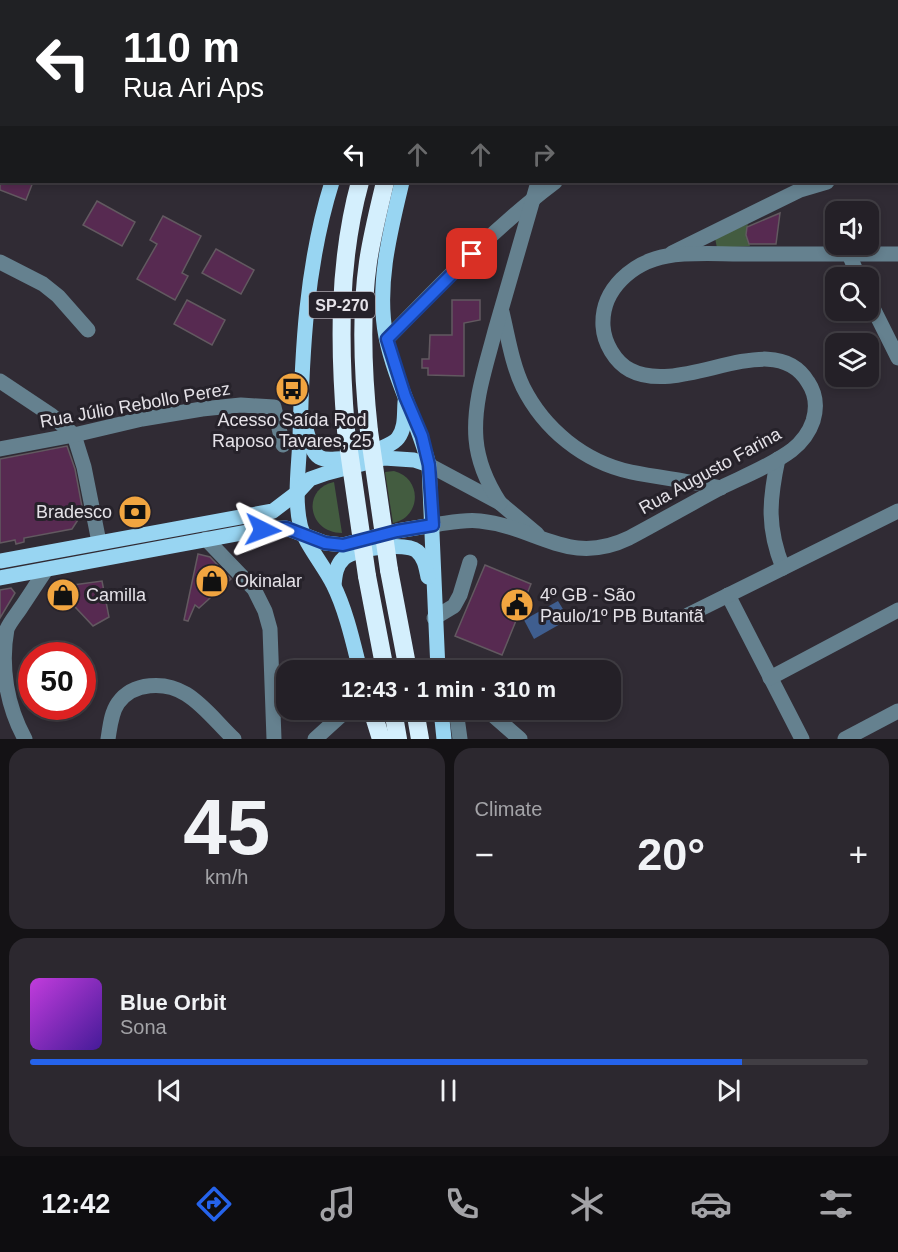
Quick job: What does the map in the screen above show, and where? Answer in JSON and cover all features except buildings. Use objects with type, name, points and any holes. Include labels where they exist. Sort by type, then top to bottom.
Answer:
[{"type":"highway","name":"SP-270","points":[[360,183],[347,254],[341,318],[341,376],[346,430],[367,576],[383,660]]},
{"type":"highway","name":"SP-270","points":[[385,183],[368,262],[364,311],[363,383],[389,570],[406,660]]},
{"type":"highway","points":[[374,720],[381,739]]},
{"type":"highway","points":[[395,720],[398,739]]},
{"type":"highway","points":[[417,720],[420,739]]},
{"type":"main road","points":[[333,183],[322,220],[310,278],[303,346],[298,492],[300,525],[333,585],[347,622],[357,660]]},
{"type":"main road","points":[[402,183],[390,235],[383,299],[387,339],[405,396],[422,436],[429,465],[437,660]]},
{"type":"main road","points":[[300,413],[314,452],[325,459],[334,460],[392,444],[403,429],[405,396]]},
{"type":"main road","points":[[0,561],[260,514],[281,507],[310,479],[384,458],[401,458],[429,465]]},
{"type":"main road","points":[[0,578],[206,539],[272,529],[286,528],[325,543],[343,545],[397,531],[433,525]]},
{"type":"main road","points":[[333,585],[337,569],[346,556],[390,547],[410,547],[421,555],[425,563],[434,615]]},
{"type":"main road","points":[[371,720],[373,739]]},
{"type":"main road","points":[[442,720],[444,739]]},
{"type":"street","name":"Rua Augusto Farina","points":[[500,503],[486,482],[476,440],[476,420],[481,386],[538,183]]},
{"type":"street","points":[[387,339],[457,268],[533,198],[554,183]]},
{"type":"street","points":[[667,256],[800,190],[824,183]]},
{"type":"street","name":"Rua Augusto Farina","points":[[433,525],[481,521],[539,536],[564,547],[581,549],[606,547],[629,538],[778,459],[802,441],[814,419],[816,405],[814,393],[808,381],[797,369],[784,361],[757,358],[684,375],[655,378],[642,375],[627,369],[617,360],[607,345],[603,313],[605,303],[628,272],[667,256],[825,254]]},
{"type":"street","name":"Rua Augusto Farina","points":[[879,254],[898,254]]},
{"type":"street","points":[[0,262],[42,284],[58,296],[88,330]]},
{"type":"street","points":[[502,309],[522,385],[533,405],[565,440],[596,460],[612,467],[721,488]]},
{"type":"street","points":[[879,320],[898,358]]},
{"type":"street","points":[[0,381],[51,415],[75,435],[84,466],[99,542]]},
{"type":"street","name":"Rua Júlio Rebollo Perez","points":[[0,449],[75,435],[142,419],[241,405],[274,407],[283,445]]},
{"type":"street","points":[[778,459],[774,479],[771,529],[774,545],[783,568]]},
{"type":"street","name":"Rua Augusto Farina","points":[[429,465],[500,503],[516,514],[539,536]]},
{"type":"street","points":[[688,615],[898,511]]},
{"type":"street","points":[[206,539],[254,589],[265,611],[270,629],[274,739]]},
{"type":"street","points":[[434,615],[454,606],[460,595],[470,562]]},
{"type":"street","points":[[25,739],[1,691],[1,660],[7,628],[46,570]]},
{"type":"street","points":[[728,595],[802,739]]},
{"type":"street","points":[[770,678],[898,610]]},
{"type":"street","points":[[108,739],[110,721],[117,704],[126,694],[141,687],[156,684],[172,686],[187,694],[234,739]]},
{"type":"street","points":[[845,739],[898,711]]},
{"type":"street","points":[[315,739],[336,720]]},
{"type":"street","points":[[457,720],[460,739]]},
{"type":"street","points":[[498,720],[520,739]]},
{"type":"green space","points":[[748,224],[746,235],[750,246],[717,248],[715,238]]},
{"type":"green space","points":[[394,471],[410,481],[415,497],[409,513],[403,519],[393,523],[385,472]]},
{"type":"green space","points":[[334,482],[342,533],[322,526],[313,510],[313,501],[317,493],[323,486]]},
{"type":"water","points":[[558,601],[569,619],[534,639],[524,620]]},
{"type":"place","name":"Acesso Saída Rod Raposo Tavares, 25","points":[[292,389]]},
{"type":"place","name":"Bradesco","points":[[135,512]]},
{"type":"place","name":"Okinalar","points":[[212,581]]},
{"type":"place","name":"Camilla","points":[[63,595]]},
{"type":"place","name":"4º GB - São Paulo/1º PB Butantã","points":[[517,605]]},
{"type":"route","points":[[263,530],[286,528],[325,543],[343,545],[397,531],[433,525],[432,485],[422,436],[405,396],[387,339],[472,254]]}]
